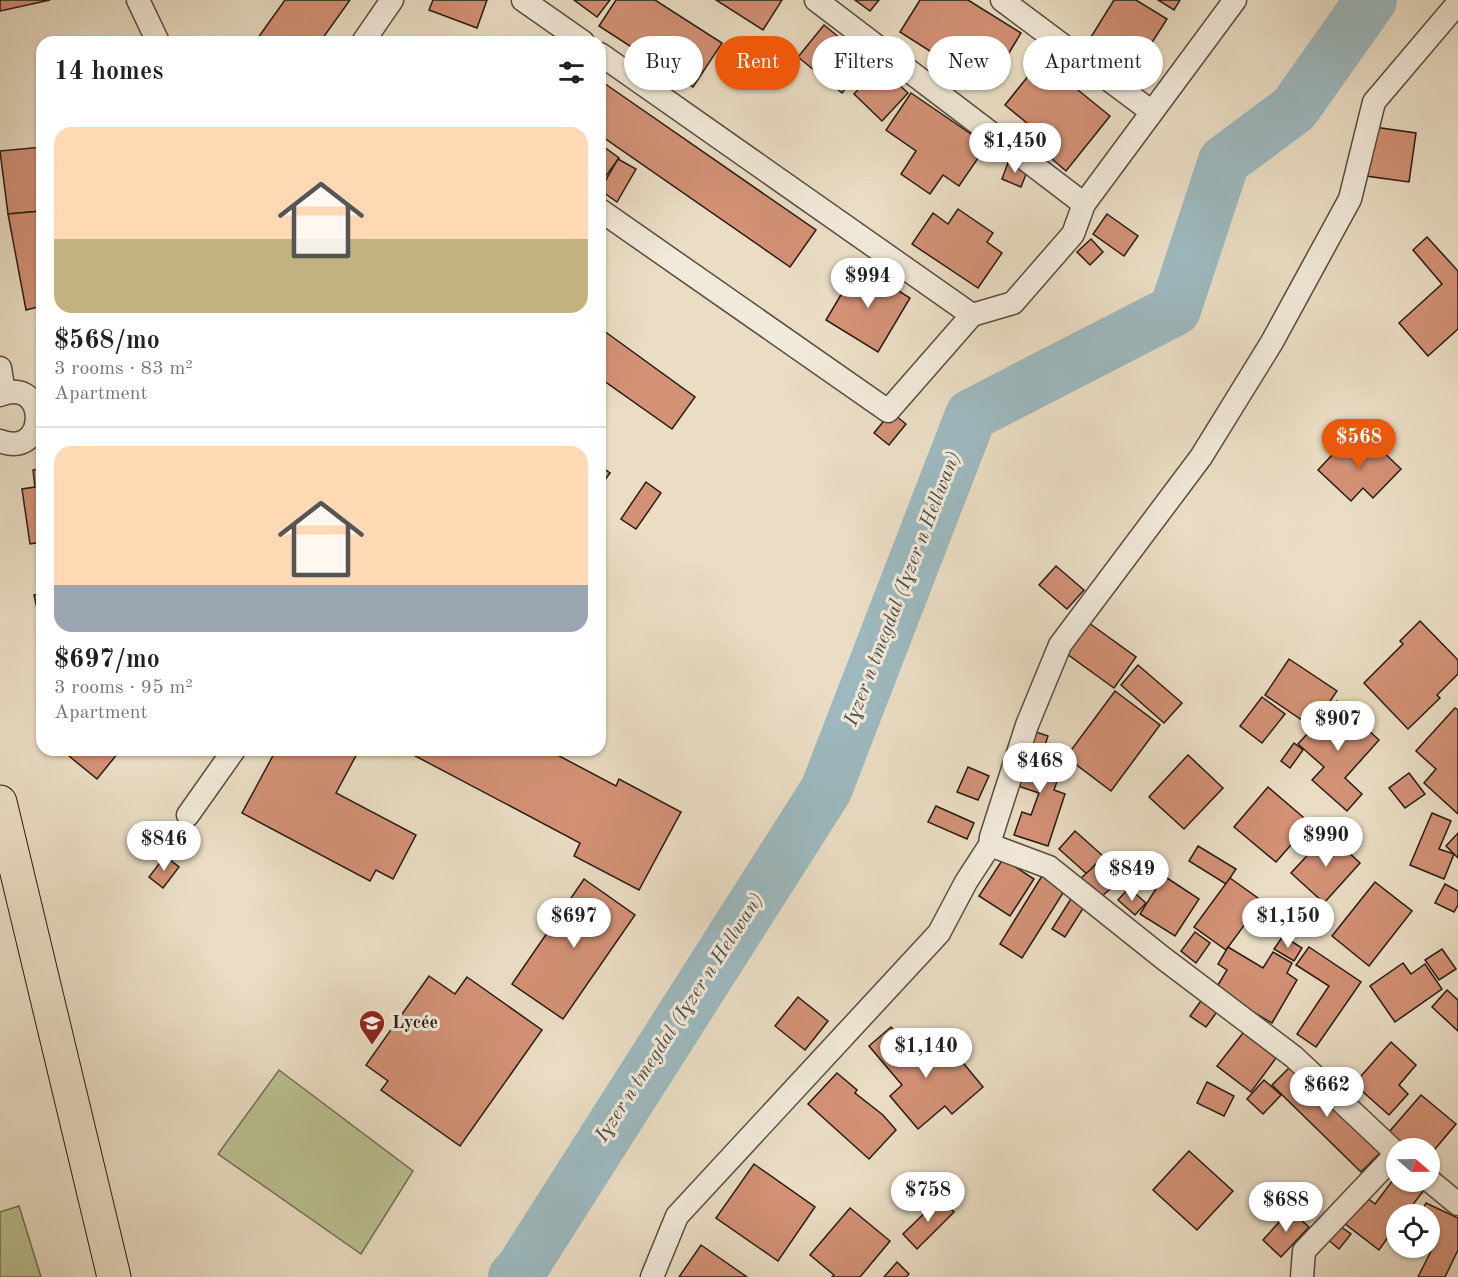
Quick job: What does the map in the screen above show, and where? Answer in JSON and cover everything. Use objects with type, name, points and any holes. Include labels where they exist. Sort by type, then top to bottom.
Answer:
[{"type":"main road","points":[[0,802],[114,1277]]},
{"type":"street","points":[[138,0],[155,36]]},
{"type":"street","points":[[367,36],[392,0]]},
{"type":"street","points":[[523,0],[574,36]]},
{"type":"street","points":[[816,0],[1084,204]]},
{"type":"street","points":[[1002,0],[1152,112]]},
{"type":"street","points":[[606,214],[888,411],[972,315],[1012,303],[1073,234],[1084,204],[1235,0]]},
{"type":"street","points":[[652,1277],[677,1216],[939,933],[966,882],[990,845],[1027,725],[1060,645],[1201,458],[1272,342],[1350,199],[1374,102],[1458,3]]},
{"type":"street","points":[[606,58],[972,315]]},
{"type":"street","points":[[0,368],[2,394],[20,393],[27,397],[36,409]]},
{"type":"street","points":[[0,441],[11,444],[27,439],[36,427]]},
{"type":"street","points":[[188,814],[230,756]]},
{"type":"street","points":[[990,845],[1049,867],[1163,958],[1294,1057],[1386,1144]]},
{"type":"street","points":[[1302,1277],[1304,1251],[1386,1165]]},
{"type":"street","points":[[1440,1189],[1458,1204]]},
{"type":"green space","points":[[279,1070],[413,1171],[361,1254],[218,1154]]},
{"type":"green space","points":[[19,1206],[41,1277],[0,1277],[0,1212]]},
{"type":"building","points":[[0,0],[50,0],[0,11]]},
{"type":"building","points":[[285,0],[350,0],[324,36],[259,36]]},
{"type":"building","points":[[433,0],[487,0],[477,28],[429,10]]},
{"type":"building","points":[[574,0],[610,0],[597,17]]},
{"type":"building","points":[[616,0],[655,0],[715,39],[715,54],[703,72],[703,36],[624,36],[624,42],[599,26]]},
{"type":"building","points":[[716,0],[782,0],[763,30]]},
{"type":"building","points":[[855,0],[879,0],[870,11]]},
{"type":"building","points":[[920,0],[968,0],[1021,33],[1011,50],[1011,36],[927,36],[927,49],[915,42],[915,36],[906,36],[900,32]]},
{"type":"building","points":[[1114,0],[1136,0],[1167,19],[1156,36],[1092,36]]},
{"type":"building","points":[[1158,0],[1180,0],[1174,10]]},
{"type":"building","points":[[824,25],[837,36],[815,36]]},
{"type":"building","points":[[812,40],[812,68],[800,59],[800,55]]},
{"type":"building","points":[[1023,82],[1023,90],[1078,90],[1110,116],[1066,171],[1032,142],[1039,133],[1005,105]]},
{"type":"building","points":[[606,84],[816,230],[790,267],[606,139]]},
{"type":"building","points":[[858,90],[905,90],[908,93],[882,121],[854,94]]},
{"type":"building","points":[[911,93],[987,145],[959,186],[943,175],[930,194],[901,174],[916,151],[886,130]]},
{"type":"building","points":[[1374,127],[1416,133],[1409,182],[1366,176]]},
{"type":"building","points":[[36,148],[36,211],[8,214],[0,151]]},
{"type":"building","points":[[606,148],[619,158],[606,176]]},
{"type":"building","points":[[618,159],[636,169],[617,202],[606,194],[606,180]]},
{"type":"building","points":[[1009,160],[1028,169],[1021,187],[1002,179]]},
{"type":"building","points":[[958,209],[993,233],[987,242],[1002,253],[978,288],[912,244],[933,213],[948,224]]},
{"type":"building","points":[[36,211],[36,308],[26,310],[8,214]]},
{"type":"building","points":[[1107,214],[1138,236],[1124,256],[1093,234]]},
{"type":"building","points":[[1427,237],[1458,271],[1458,329],[1428,356],[1399,323],[1442,284],[1413,250]]},
{"type":"building","points":[[1091,239],[1103,252],[1090,265],[1077,252]]},
{"type":"building","points":[[858,266],[910,298],[878,352],[826,320]]},
{"type":"building","points":[[606,332],[695,397],[672,429],[606,382]]},
{"type":"building","points":[[891,412],[906,424],[889,445],[874,433]]},
{"type":"building","points":[[1349,437],[1366,453],[1374,443],[1401,469],[1373,498],[1363,488],[1351,501],[1318,470]]},
{"type":"building","points":[[36,469],[36,543],[30,544],[22,489],[35,487],[33,470]]},
{"type":"building","points":[[646,482],[661,493],[636,529],[621,519]]},
{"type":"building","points":[[1056,566],[1084,590],[1067,609],[1039,585]]},
{"type":"building","points":[[1420,621],[1458,660],[1458,674],[1437,695],[1440,698],[1408,729],[1364,683],[1403,644],[1400,641]]},
{"type":"building","points":[[1089,623],[1136,657],[1114,688],[1067,654]]},
{"type":"building","points":[[1289,659],[1337,691],[1312,727],[1265,695]]},
{"type":"building","points":[[1138,665],[1182,703],[1164,723],[1121,685]]},
{"type":"building","points":[[1115,691],[1160,725],[1111,791],[1066,757]]},
{"type":"building","points":[[1262,697],[1285,714],[1262,743],[1240,726]]},
{"type":"building","points":[[1337,701],[1379,740],[1345,778],[1362,794],[1347,811],[1312,780],[1324,767],[1298,744]]},
{"type":"building","points":[[1455,708],[1458,710],[1458,814],[1424,783],[1436,769],[1416,751]]},
{"type":"building","points":[[1036,732],[1048,736],[1041,757],[1063,764],[1054,790],[1065,794],[1048,846],[1014,835],[1022,812],[1031,815],[1039,793],[1018,786]]},
{"type":"building","points":[[1294,743],[1303,750],[1290,768],[1281,761]]},
{"type":"building","points":[[1188,755],[1223,788],[1184,829],[1149,797]]},
{"type":"building","points":[[69,756],[116,756],[97,779]]},
{"type":"building","points":[[273,756],[356,756],[336,793],[416,835],[393,879],[376,870],[370,881],[242,813]]},
{"type":"building","points":[[415,756],[559,756],[616,786],[619,779],[681,812],[639,890],[574,856],[580,843]]},
{"type":"building","points":[[968,767],[989,776],[978,800],[957,792]]},
{"type":"building","points":[[1409,773],[1425,794],[1405,808],[1389,788]]},
{"type":"building","points":[[1268,787],[1310,823],[1276,862],[1234,827]]},
{"type":"building","points":[[936,806],[974,823],[967,839],[928,822]]},
{"type":"building","points":[[1432,813],[1451,821],[1439,849],[1454,854],[1444,879],[1410,865]]},
{"type":"building","points":[[1075,831],[1103,856],[1087,874],[1059,849]]},
{"type":"building","points":[[1328,833],[1360,863],[1324,903],[1291,873]]},
{"type":"building","points":[[1458,833],[1458,858],[1446,846]]},
{"type":"building","points":[[1198,846],[1236,869],[1226,884],[1189,861]]},
{"type":"building","points":[[165,856],[179,867],[163,888],[149,877]]},
{"type":"building","points":[[1003,859],[1034,879],[1010,916],[979,896]]},
{"type":"building","points":[[1101,860],[1120,880],[1099,899],[1080,879]]},
{"type":"building","points":[[1045,871],[1068,885],[1022,958],[1000,944]]},
{"type":"building","points":[[1164,876],[1199,899],[1175,936],[1140,914]]},
{"type":"building","points":[[1230,878],[1262,901],[1226,950],[1194,927]]},
{"type":"building","points":[[584,879],[635,915],[563,1019],[512,984]]},
{"type":"building","points":[[1375,882],[1412,911],[1369,966],[1332,936]]},
{"type":"building","points":[[1445,884],[1458,891],[1458,905],[1454,912],[1435,903]]},
{"type":"building","points":[[1129,888],[1146,903],[1135,915],[1118,900]]},
{"type":"building","points":[[1074,894],[1087,902],[1065,937],[1052,929]]},
{"type":"building","points":[[1195,932],[1210,943],[1196,963],[1181,951]]},
{"type":"building","points":[[1283,936],[1302,948],[1294,961],[1274,949]]},
{"type":"building","points":[[1228,947],[1263,968],[1273,952],[1292,963],[1287,973],[1297,980],[1272,1023],[1215,990],[1227,970],[1218,964]]},
{"type":"building","points":[[1309,947],[1361,982],[1316,1047],[1297,1034],[1329,986],[1296,965]]},
{"type":"building","points":[[1442,949],[1456,969],[1439,980],[1425,960]]},
{"type":"building","points":[[1403,963],[1411,974],[1425,964],[1442,989],[1395,1022],[1370,986]]},
{"type":"building","points":[[429,976],[455,994],[467,977],[542,1030],[460,1146],[381,1090],[388,1081],[366,1065]]},
{"type":"building","points":[[1447,990],[1458,1000],[1458,1031],[1432,1007]]},
{"type":"building","points":[[798,997],[828,1021],[805,1050],[775,1026]]},
{"type":"building","points":[[1203,998],[1219,1009],[1206,1027],[1190,1016]]},
{"type":"building","points":[[891,1027],[921,1063],[946,1042],[983,1087],[952,1114],[945,1106],[918,1129],[890,1096],[902,1085],[869,1046]]},
{"type":"building","points":[[1243,1033],[1276,1058],[1251,1092],[1217,1066]]},
{"type":"building","points":[[1391,1042],[1416,1065],[1399,1085],[1408,1094],[1389,1115],[1354,1084]]},
{"type":"building","points":[[1294,1063],[1383,1150],[1361,1172],[1272,1085]]},
{"type":"building","points":[[837,1073],[857,1090],[855,1093],[883,1115],[896,1130],[869,1159],[808,1104]]},
{"type":"building","points":[[1264,1080],[1281,1095],[1263,1114],[1247,1099]]},
{"type":"building","points":[[1207,1082],[1234,1096],[1224,1116],[1197,1103]]},
{"type":"building","points":[[1421,1095],[1456,1124],[1440,1143],[1440,1138],[1396,1138],[1389,1132]]},
{"type":"building","points":[[1189,1151],[1233,1191],[1197,1230],[1153,1190]]},
{"type":"building","points":[[754,1164],[815,1207],[778,1261],[716,1218]]},
{"type":"building","points":[[1386,1189],[1386,1192],[1422,1192],[1413,1204],[1386,1204],[1386,1240],[1379,1250],[1340,1220],[1360,1192],[1375,1204]]},
{"type":"building","points":[[940,1198],[954,1212],[917,1249],[903,1234]]},
{"type":"building","points":[[850,1208],[890,1241],[860,1277],[832,1277],[834,1275],[810,1255]]},
{"type":"building","points":[[1290,1210],[1309,1227],[1281,1257],[1263,1240]]},
{"type":"building","points":[[1440,1210],[1458,1218],[1458,1250],[1445,1277],[1418,1277],[1428,1258],[1440,1258]]},
{"type":"building","points":[[1337,1224],[1351,1234],[1339,1249],[1326,1238]]},
{"type":"building","points":[[701,1245],[747,1277],[679,1277]]},
{"type":"building","points":[[897,1262],[909,1274],[906,1277],[884,1277]]},
{"type":"waterway","name":"Iɣzer n tmegdal (Iɣzer n Hellwan)","points":[[514,1277],[522,1268],[826,790],[971,415],[1175,310],[1224,161],[1294,109],[1371,0]]},
{"type":"place","name":"Lycée","points":[[372,1046]]}]
